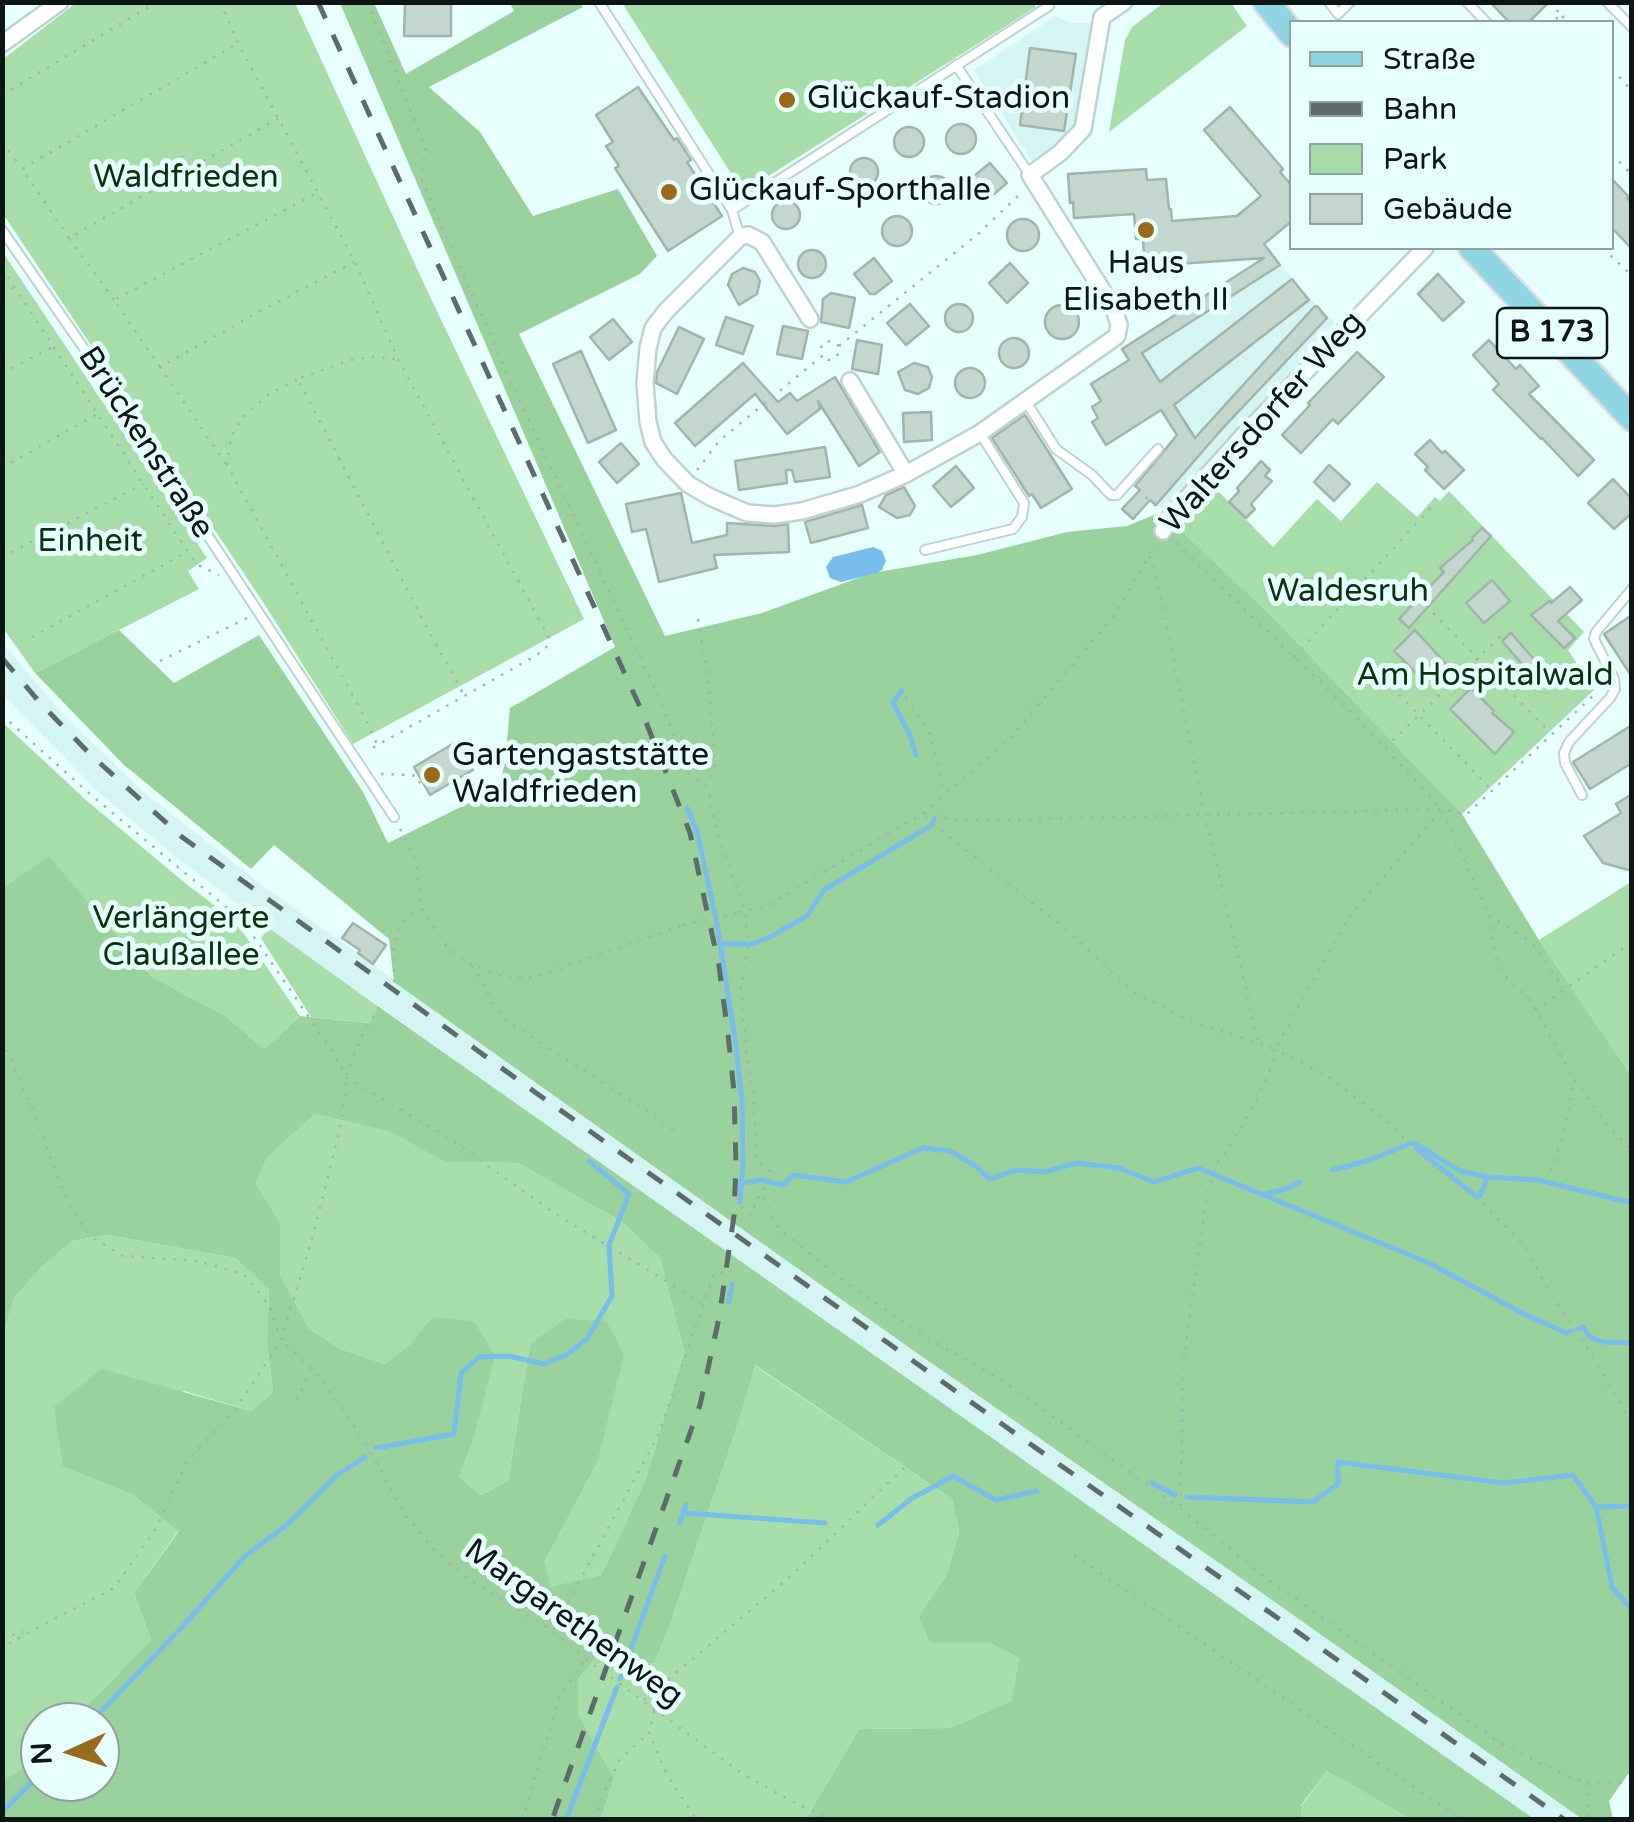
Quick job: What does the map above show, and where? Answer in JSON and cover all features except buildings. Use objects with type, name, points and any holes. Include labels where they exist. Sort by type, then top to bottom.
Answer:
[{"type":"main road","points":[[1266,2],[1289,30]]},
{"type":"main road","name":"B 173","points":[[1474,250],[1632,418]]},
{"type":"street","points":[[2,44],[60,2]]},
{"type":"street","points":[[810,319],[762,242],[748,235],[740,237],[654,328],[644,383],[653,442],[688,484],[746,514],[802,510],[860,494],[906,474],[980,433],[1117,336],[1119,325],[1114,310],[1032,178],[1083,129],[1102,17],[1124,2]]},
{"type":"street","name":"Waltersdorfer Weg","points":[[1166,524],[1286,390],[1423,250]]},
{"type":"street","points":[[850,381],[906,474]]},
{"type":"lane","points":[[599,2],[732,210],[740,237]]},
{"type":"lane","points":[[732,210],[1050,6],[1047,2]]},
{"type":"lane","points":[[1328,2],[1338,14],[1350,2]]},
{"type":"lane","points":[[1607,2],[1632,26]]},
{"type":"lane","points":[[956,65],[1032,178]]},
{"type":"lane","name":"Brückenstraße","points":[[2,230],[355,756]]},
{"type":"lane","points":[[1025,400],[1056,448],[1112,495],[1129,482],[1158,448]]},
{"type":"lane","points":[[924,550],[1013,529],[1022,517],[1024,503],[980,433]]},
{"type":"lane","points":[[1582,795],[1565,764],[1564,754],[1569,742],[1616,689],[1594,639],[1632,589]]},
{"type":"lane","points":[[355,756],[394,817]]},
{"type":"path","points":[[2,95],[157,2]]},
{"type":"path","points":[[220,2],[354,262],[398,359],[549,638],[546,648],[355,756]]},
{"type":"path","points":[[367,2],[426,148],[421,177],[443,229],[660,700],[689,774],[708,786]]},
{"type":"path","points":[[1550,2],[1566,20]]},
{"type":"path","points":[[1554,20],[1560,14]]},
{"type":"path","points":[[22,168],[238,43]]},
{"type":"path","points":[[1614,71],[1632,90]]},
{"type":"path","points":[[70,238],[280,118]]},
{"type":"path","points":[[2,142],[227,465],[377,744]]},
{"type":"path","points":[[1614,156],[1632,175]]},
{"type":"path","points":[[838,346],[978,234],[1032,178]]},
{"type":"path","points":[[114,300],[318,192]]},
{"type":"path","points":[[1605,250],[1632,276]]},
{"type":"path","points":[[160,367],[354,262]]},
{"type":"path","points":[[2,268],[188,552],[198,565],[237,582]]},
{"type":"path","points":[[2,294],[15,288]]},
{"type":"path","points":[[832,341],[838,346],[840,353],[835,358],[828,360],[822,356],[824,342],[832,341]]},
{"type":"path","points":[[2,373],[53,347]]},
{"type":"path","points":[[688,484],[719,441],[822,356]]},
{"type":"path","points":[[227,465],[231,438],[243,417],[270,393],[350,360],[398,359]]},
{"type":"path","points":[[298,379],[464,696]]},
{"type":"path","points":[[2,468],[98,413]]},
{"type":"path","points":[[1129,482],[1442,809],[1488,914],[1496,959],[1508,981],[1530,1000],[1575,1081],[1632,1151]]},
{"type":"path","points":[[2,558],[144,483]]},
{"type":"path","points":[[1294,657],[1435,503]]},
{"type":"path","name":"Waltersdorfer Weg","points":[[394,817],[416,860],[421,907],[446,947],[466,962],[505,978],[536,978],[683,925],[769,906],[922,814],[1011,737],[1116,613],[1166,524]]},
{"type":"path","points":[[32,637],[188,552]]},
{"type":"path","points":[[1150,554],[1258,1043]]},
{"type":"path","points":[[160,660],[259,612]]},
{"type":"path","points":[[1433,612],[1552,734]]},
{"type":"path","points":[[698,619],[708,678],[715,765],[708,786],[718,834],[745,910],[748,944],[741,988],[754,1096],[756,1158],[771,1174],[751,1215],[738,1204]]},
{"type":"path","points":[[1385,748],[1506,631]]},
{"type":"path","points":[[1377,672],[1492,790]]},
{"type":"path","points":[[922,814],[960,822],[1442,809],[1466,815],[1614,678]]},
{"type":"path","points":[[906,697],[929,732],[943,796]]},
{"type":"path","points":[[2,715],[91,796],[243,921],[346,1077],[454,1141],[550,1211],[702,1303]]},
{"type":"path","points":[[380,774],[413,776],[418,784],[422,781]]},
{"type":"path","points":[[1180,1508],[1184,1358],[1207,1194],[1216,1170],[1261,1090],[1274,1049],[1348,918],[1442,809]]},
{"type":"path","points":[[922,814],[1064,928],[1134,993],[1191,1021],[1274,1049],[1331,1078],[1388,1123],[1431,1164],[1488,1209],[1524,1246],[1632,1424]]},
{"type":"path","points":[[394,982],[394,948],[400,924],[421,907]]},
{"type":"path","points":[[1488,914],[1532,943],[1564,988]]},
{"type":"path","points":[[1535,1010],[1632,942]]},
{"type":"path","points":[[466,962],[508,1022],[678,1134]]},
{"type":"path","points":[[2,1648],[114,1588],[155,1530],[187,1461],[236,1408],[282,1342],[342,1120],[346,1077],[362,1036],[379,1007]]},
{"type":"path","points":[[2,1040],[67,1202],[90,1236],[122,1256],[196,1261],[244,1274],[270,1307],[282,1342]]},
{"type":"path","points":[[1550,1171],[1564,1132],[1575,1081]]},
{"type":"path","points":[[762,1195],[778,1228],[829,1269],[927,1338],[1002,1380],[1180,1508],[1258,1572],[1497,1741],[1586,1782],[1632,1783]]},
{"type":"path","points":[[552,1631],[658,1436],[714,1273],[724,1272]]},
{"type":"path","name":"Margarethenweg","points":[[282,1342],[311,1367],[370,1451],[406,1516],[438,1554],[466,1577],[552,1631],[744,1775],[836,1820]]},
{"type":"path","points":[[297,1400],[311,1367]]},
{"type":"path","points":[[643,1701],[790,1576],[910,1462]]},
{"type":"path","points":[[1074,1555],[1462,1820]]},
{"type":"path","points":[[2,1636],[31,1630]]},
{"type":"path","points":[[522,1820],[560,1696],[586,1659]]},
{"type":"path","points":[[654,1709],[649,1734],[667,1775],[697,1819]]},
{"type":"path","points":[[595,1820],[620,1759],[649,1734]]},
{"type":"path","points":[[1586,1782],[1588,1816],[1592,1820]]},
{"type":"shaded area","points":[[1055,16],[1071,23],[1091,23],[1075,127],[1060,144],[1033,163],[974,70]]},
{"type":"shaded area","points":[[1272,253],[1301,290],[1335,323],[1165,512],[1133,485],[1168,446],[1179,456],[1185,448],[1122,349]]},
{"type":"shaded area","points":[[2,642],[59,710],[142,791],[266,888],[914,1351],[1582,1819],[1534,1819],[269,928],[97,791],[3,694]]},
{"type":"green space","name":"Glückauf-Stadion","points":[[1033,2],[1036,7],[743,192],[622,3]]},
{"type":"green space","name":"Waldfrieden","points":[[76,3],[295,3],[584,619],[353,744],[263,602],[3,214],[3,59]]},
{"type":"green space","points":[[340,3],[374,3],[406,74],[514,11],[510,3],[580,3],[583,7],[429,87],[480,132],[533,216],[618,189],[657,256],[640,274],[519,334],[665,636],[762,613],[872,573],[977,555],[1067,532],[1127,526],[1154,515],[1176,526],[1269,613],[1462,814],[1539,940],[1631,1075],[1632,1773],[1609,1801],[1613,1819],[1582,1819],[394,982],[389,939],[274,845],[251,869],[124,765],[35,673],[119,630],[174,683],[259,635],[363,792],[388,843],[499,788],[510,708],[615,647]]},
{"type":"green space","points":[[1160,3],[1231,3],[1247,26],[1109,132],[1125,40],[1132,27]]},
{"type":"green space","name":"Einheit","points":[[2,251],[207,558],[188,571],[199,589],[35,673],[3,628]]},
{"type":"green space","points":[[1377,482],[1417,517],[1435,497],[1440,501],[1449,491],[1584,632],[1568,650],[1594,690],[1462,814],[1269,613],[1176,526],[1214,487],[1273,547],[1317,499],[1341,521]]},
{"type":"green space","name":"Verlängerte Claußallee","points":[[2,722],[86,800],[242,931],[300,1016],[264,1049],[226,1016],[152,977],[49,857],[3,888]]},
{"type":"green space","points":[[49,856],[152,977],[226,1016],[264,1049],[300,1016],[370,1023],[379,1007],[1534,1819],[1410,1819],[1327,1771],[1301,1805],[1301,1819],[806,1819],[859,1729],[950,1728],[1011,1701],[1019,1658],[989,1643],[929,1643],[918,1616],[946,1576],[959,1531],[952,1499],[755,1365],[654,1663],[623,1663],[598,1655],[578,1680],[578,1714],[614,1778],[601,1819],[3,1819],[3,1780],[20,1770],[20,1802],[120,1802],[120,1702],[91,1702],[151,1640],[134,1593],[179,1531],[133,1495],[63,1467],[54,1407],[102,1369],[251,1411],[273,1392],[267,1343],[269,1290],[235,1258],[108,1235],[72,1241],[14,1297],[3,1332],[3,888]],"holes":[[[315,1114],[391,1132],[445,1162],[518,1163],[622,1222],[660,1258],[684,1352],[645,1481],[601,1575],[550,1587],[545,1561],[597,1463],[624,1354],[606,1321],[565,1319],[530,1344],[508,1481],[481,1495],[459,1477],[474,1437],[495,1355],[474,1322],[432,1317],[410,1344],[385,1364],[338,1348],[309,1328],[280,1275],[280,1222],[256,1184],[267,1158]]]},
{"type":"green space","points":[[1631,882],[1631,1075],[1539,940]]},
{"type":"green space","points":[[269,928],[379,1007],[371,1023],[311,1017],[261,938]]},
{"type":"green space","points":[[315,1114],[392,1132],[445,1162],[518,1163],[622,1222],[660,1258],[684,1352],[645,1481],[601,1575],[549,1588],[545,1561],[597,1463],[530,1344],[508,1481],[481,1495],[459,1477],[474,1437],[432,1317],[410,1344],[385,1364],[338,1348],[309,1328],[280,1275],[280,1222],[256,1184],[267,1158]]},
{"type":"green space","points":[[108,1235],[235,1258],[269,1290],[267,1343],[273,1392],[251,1411],[184,1391],[63,1467],[133,1495],[179,1530],[134,1593],[151,1640],[91,1702],[20,1702],[20,1770],[3,1780],[2,1332],[13,1297],[72,1241]]},
{"type":"green space","points":[[754,1365],[952,1499],[959,1531],[946,1576],[918,1616],[929,1643],[989,1643],[1019,1658],[1011,1701],[950,1728],[859,1729],[806,1819],[601,1819],[614,1778],[578,1714],[578,1680],[598,1655],[623,1663],[673,1616]]},
{"type":"green space","points":[[1327,1771],[1410,1819],[1301,1819],[1301,1806]]},
{"type":"water","points":[[873,547],[882,551],[886,561],[882,570],[841,582],[830,578],[826,567],[833,557]]},
{"type":"waterway","points":[[902,690],[893,703],[916,755]]},
{"type":"waterway","points":[[687,808],[697,831],[717,924],[735,1039],[742,1100],[740,1202]]},
{"type":"waterway","points":[[720,944],[751,944],[807,916],[824,890],[932,825],[934,819]]},
{"type":"waterway","points":[[1412,1143],[1460,1171],[1538,1180],[1632,1203]]},
{"type":"waterway","points":[[1333,1170],[1409,1144]]},
{"type":"waterway","points":[[742,1183],[762,1180],[783,1185],[794,1175],[846,1182],[923,1148],[950,1151],[989,1179],[1017,1170],[1045,1172],[1076,1163],[1119,1168],[1154,1182],[1198,1168],[1429,1263],[1522,1313],[1566,1333],[1571,1331]]},
{"type":"waterway","points":[[1416,1148],[1477,1197],[1488,1177]]},
{"type":"waterway","points":[[376,1448],[454,1434],[461,1373],[479,1357],[509,1356],[544,1364],[566,1355],[587,1339],[612,1296],[609,1245],[629,1194],[589,1161]]},
{"type":"waterway","points":[[1265,1194],[1300,1182]]},
{"type":"waterway","points":[[729,1302],[732,1284]]},
{"type":"waterway","points":[[1578,1329],[1583,1327],[1590,1337],[1603,1342],[1632,1343]]},
{"type":"waterway","points":[[110,1702],[245,1556],[289,1523],[337,1475],[365,1457]]},
{"type":"waterway","points":[[1187,1497],[1313,1502],[1338,1484],[1338,1462],[1504,1483],[1573,1475],[1596,1507],[1632,1506]]},
{"type":"waterway","points":[[878,1525],[911,1499],[953,1476],[996,1500],[1037,1491]]},
{"type":"waterway","points":[[1152,1483],[1175,1495]]},
{"type":"waterway","points":[[680,1523],[686,1505]]},
{"type":"waterway","points":[[1596,1507],[1612,1587],[1632,1610]]},
{"type":"waterway","points":[[684,1513],[825,1523]]},
{"type":"waterway","points":[[620,1679],[665,1556]]},
{"type":"waterway","points":[[566,1820],[617,1687]]},
{"type":"waterway","points":[[2,1812],[20,1794]]},
{"type":"railway","points":[[318,2],[640,707],[690,833],[719,966],[728,1034],[734,1092],[734,1216],[719,1318],[700,1405],[552,1820]]},
{"type":"railway","points":[[2,658],[92,756],[182,837],[539,1095],[1565,1820]]},
{"type":"place","name":"Glückauf-Stadion","points":[[787,100]]},
{"type":"place","name":"Glückauf-Sporthalle","points":[[669,192]]},
{"type":"place","name":"Haus Elisabeth II","points":[[1146,230]]},
{"type":"place","name":"Gartengaststätte Waldfrieden","points":[[432,775]]},
{"type":"park label","name":"Waldesruh","points":[[1348,593]]},
{"type":"park label","name":"Am Hospitalwald","points":[[1485,677]]}]
